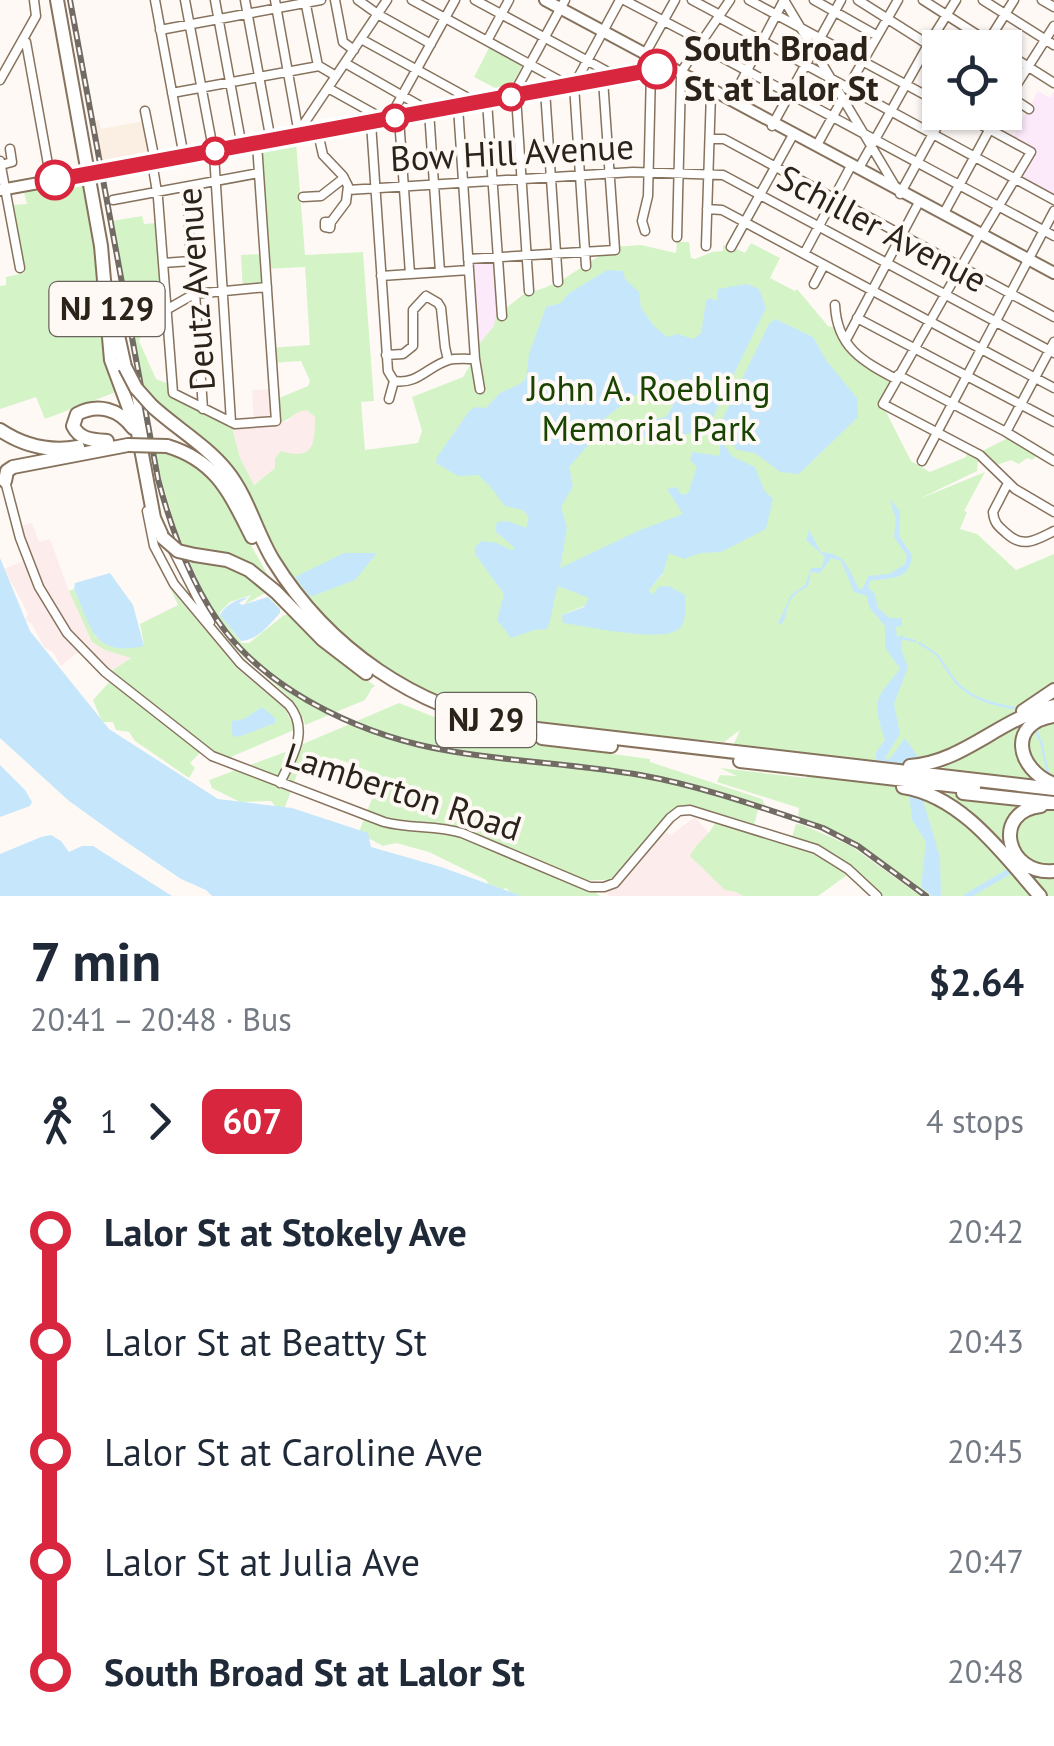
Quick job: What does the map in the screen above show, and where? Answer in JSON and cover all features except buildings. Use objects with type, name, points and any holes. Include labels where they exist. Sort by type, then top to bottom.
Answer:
[{"type":"highway","name":"NJ 129","points":[[60,0],[114,302]]},
{"type":"highway","name":"NJ 129","points":[[91,174],[111,360],[134,442]]},
{"type":"highway","points":[[114,302],[117,338],[125,368],[136,388],[222,465],[238,486],[251,517]]},
{"type":"highway","points":[[107,441],[78,434],[73,426],[77,414],[91,408],[113,411],[128,420],[156,526],[163,538],[178,551],[227,560],[249,570],[323,640],[368,674]]},
{"type":"highway","name":"NJ 29","points":[[0,433],[20,447],[54,454],[92,452],[134,442]]},
{"type":"highway","name":"NJ 29","points":[[0,433],[45,448],[68,449],[107,441],[186,445],[215,464],[238,493],[264,544],[312,612],[373,668],[425,698],[469,715],[520,726],[758,754],[801,765]]},
{"type":"highway","name":"NJ 29","points":[[164,442],[205,464],[220,479],[286,593],[322,635],[368,674],[400,694],[432,710],[490,729],[564,741],[801,765]]},
{"type":"highway","points":[[2,474],[11,468],[92,452]]},
{"type":"highway","points":[[990,734],[1054,690]]},
{"type":"highway","points":[[801,765],[852,780],[931,780],[957,754],[990,734],[1024,715],[1054,706]]},
{"type":"highway","points":[[1054,716],[1039,720],[1024,736],[1022,754],[1033,772],[1054,786]]},
{"type":"highway","points":[[801,765],[931,780],[956,790],[1054,786]]},
{"type":"highway","points":[[801,765],[903,766],[956,790],[1054,802]]},
{"type":"highway","points":[[956,790],[1006,858],[1040,896]]},
{"type":"highway","points":[[1050,872],[1031,868],[1020,860],[1010,834],[1013,822],[1024,810],[1054,802]]},
{"type":"main road","points":[[545,0],[562,4],[603,31],[773,124]]},
{"type":"main road","points":[[3,190],[667,67]]},
{"type":"main road","points":[[681,74],[1054,275]]},
{"type":"main road","points":[[793,134],[853,166]]},
{"type":"main road","points":[[905,195],[980,236]]},
{"type":"street","points":[[1,74],[36,16],[34,0]]},
{"type":"street","points":[[154,0],[184,156]]},
{"type":"street","name":"Deutz Avenue","points":[[185,0],[213,151],[231,422]]},
{"type":"street","points":[[215,0],[242,146]]},
{"type":"street","points":[[245,0],[271,141]]},
{"type":"street","points":[[160,30],[247,14],[276,4],[321,0]]},
{"type":"street","points":[[335,0],[343,42],[354,50]]},
{"type":"street","points":[[358,0],[431,44]]},
{"type":"street","points":[[300,133],[387,0]]},
{"type":"street","points":[[412,0],[570,86]]},
{"type":"street","points":[[389,399],[394,381],[386,355],[375,189],[386,120],[455,0]]},
{"type":"street","points":[[468,259],[614,250],[610,174],[612,74],[475,0]]},
{"type":"street","points":[[487,41],[509,0]]},
{"type":"street","points":[[586,266],[570,86],[622,0],[873,142],[1054,236]]},
{"type":"street","points":[[645,54],[674,0]]},
{"type":"street","points":[[692,0],[833,81]]},
{"type":"street","points":[[676,238],[681,74],[730,0]]},
{"type":"street","points":[[750,0],[922,93]]},
{"type":"street","points":[[732,99],[784,0]]},
{"type":"street","points":[[784,0],[833,81],[845,93],[864,134]]},
{"type":"street","points":[[814,0],[876,35]]},
{"type":"street","points":[[773,124],[841,0]]},
{"type":"street","points":[[858,0],[922,40]]},
{"type":"street","points":[[817,145],[898,0]]},
{"type":"street","points":[[924,0],[967,30]]},
{"type":"street","points":[[937,30],[956,0]]},
{"type":"street","points":[[983,0],[1054,45]]},
{"type":"street","points":[[995,30],[1014,0]]},
{"type":"street","points":[[1042,0],[1054,7]]},
{"type":"street","points":[[305,2],[318,66]]},
{"type":"street","points":[[276,4],[300,133]]},
{"type":"street","points":[[529,291],[514,96],[562,4]]},
{"type":"street","points":[[1022,75],[1054,26]]},
{"type":"street","points":[[24,39],[52,181]]},
{"type":"street","points":[[361,39],[474,104]]},
{"type":"street","points":[[804,254],[833,198],[873,142],[922,55]]},
{"type":"street","points":[[1022,62],[1054,83]]},
{"type":"street","points":[[344,63],[429,112],[440,272]]},
{"type":"street","points":[[172,94],[318,66],[336,76]]},
{"type":"street","points":[[645,231],[642,221],[648,196],[651,71]]},
{"type":"street","points":[[328,88],[386,120],[404,187],[410,274]]},
{"type":"street","points":[[545,90],[558,282]]},
{"type":"street","points":[[459,93],[455,107],[480,389]]},
{"type":"street","points":[[706,246],[711,93]]},
{"type":"street","points":[[845,93],[890,112],[1054,200]]},
{"type":"street","points":[[487,102],[502,316]]},
{"type":"street","points":[[1022,105],[1029,108]]},
{"type":"street","points":[[145,111],[158,192],[172,393],[235,424],[276,421],[257,144]]},
{"type":"street","points":[[846,340],[901,234],[905,195],[916,162],[936,130]]},
{"type":"street","points":[[944,214],[990,130],[1031,152],[883,404],[980,455],[1008,483],[1054,512]]},
{"type":"street","points":[[318,132],[322,154],[344,178],[348,190],[345,204],[331,222]]},
{"type":"street","points":[[732,247],[793,134]]},
{"type":"street","points":[[710,139],[724,140],[775,166],[1054,317]]},
{"type":"street","points":[[873,142],[905,195]]},
{"type":"street","points":[[10,149],[12,162],[0,163],[20,268]]},
{"type":"street","name":"Bow Hill Avenue","points":[[348,190],[648,172],[679,174]]},
{"type":"street","points":[[113,200],[259,173]]},
{"type":"street","name":"Schiller Avenue","points":[[679,174],[723,174],[996,322],[1052,348]]},
{"type":"street","points":[[302,198],[321,196],[344,178]]},
{"type":"street","points":[[163,263],[191,261],[187,187]]},
{"type":"street","points":[[707,209],[722,210],[1054,388]]},
{"type":"street","points":[[922,461],[1054,211]]},
{"type":"street","points":[[814,284],[824,265]]},
{"type":"street","points":[[381,276],[469,270]]},
{"type":"street","points":[[425,273],[426,296]]},
{"type":"street","points":[[166,310],[195,294],[267,287]]},
{"type":"street","points":[[195,294],[203,409]]},
{"type":"street","points":[[386,355],[403,354],[413,346],[413,310],[426,296]]},
{"type":"street","points":[[426,296],[442,308],[448,360]]},
{"type":"street","name":"NJ 129","points":[[114,302],[160,516],[182,571],[220,639]]},
{"type":"street","points":[[835,305],[836,325],[862,360],[1006,432],[1054,461]]},
{"type":"street","points":[[858,318],[1054,422]]},
{"type":"street","points":[[1006,432],[1052,348]]},
{"type":"street","points":[[394,381],[414,380],[448,360],[475,358]]},
{"type":"street","name":"NJ 129","points":[[134,442],[148,522],[159,558],[174,584],[240,663],[296,714],[300,726],[298,741],[280,783]]},
{"type":"street","name":"Lamberton Road","points":[[2,474],[35,579],[53,613],[105,672],[211,755],[384,822],[462,833],[590,888],[615,882],[670,818],[690,810],[816,850],[848,869],[877,896]]},
{"type":"street","points":[[1008,483],[993,510],[996,524],[1012,539],[1023,543],[1054,531]]},
{"type":"shaded area","points":[[1038,91],[1050,98],[1054,92],[1054,197],[1019,177],[1034,151],[1012,139],[1017,130],[1022,130],[1022,121]]},
{"type":"shaded area","points":[[99,120],[101,129],[144,121],[151,158],[101,167],[93,121]]},
{"type":"shaded area","points":[[495,259],[499,315],[475,349],[471,260]]},
{"type":"shaded area","points":[[273,389],[285,423],[298,411],[307,409],[315,417],[315,444],[253,485],[240,458],[232,427],[254,425],[252,390]]},
{"type":"shaded area","points":[[32,523],[39,542],[50,539],[92,642],[132,657],[108,673],[82,649],[61,666],[53,652],[44,647],[32,624],[25,620],[28,613],[4,569],[26,560],[18,527]]},
{"type":"shaded area","points":[[695,817],[710,835],[693,849],[743,896],[609,896],[605,889],[664,831],[671,835]]},
{"type":"green space","points":[[490,46],[523,64],[508,93],[494,96],[497,89],[474,77]]},
{"type":"green space","name":"John A. Roebling Memorial Park","points":[[296,142],[305,255],[363,252],[374,401],[361,402],[365,450],[418,443],[422,431],[412,397],[463,377],[496,316],[524,294],[562,280],[613,247],[641,245],[676,253],[677,242],[689,242],[691,258],[695,259],[723,251],[723,245],[745,253],[751,243],[780,258],[770,278],[797,289],[828,326],[835,328],[860,363],[893,381],[881,402],[911,461],[930,472],[966,457],[967,452],[978,457],[977,471],[919,499],[985,472],[964,511],[967,512],[960,529],[977,534],[1016,570],[1054,554],[1054,703],[1035,698],[962,745],[920,762],[876,762],[733,746],[740,730],[724,742],[550,725],[445,698],[396,674],[350,641],[306,596],[284,566],[234,479],[150,402],[140,381],[128,314],[161,290],[162,310],[148,310],[139,341],[156,379],[171,385],[172,395],[232,427],[240,458],[254,485],[275,468],[281,451],[300,454],[310,448],[315,417],[307,410],[275,424],[274,400],[308,386],[310,381],[301,361],[271,363],[270,348],[310,345],[305,267],[266,269],[267,289],[243,291],[241,255],[263,254],[257,149]],"holes":[[[663,574],[649,589],[653,596],[562,615]]]},
{"type":"green space","points":[[84,181],[98,265],[106,362],[116,392],[45,419],[36,397],[0,409],[0,286],[6,285],[6,277],[24,273],[12,205],[27,204],[24,192]]},
{"type":"green space","points":[[142,216],[144,224],[156,223],[160,289],[128,312],[112,221]]},
{"type":"green space","points":[[1008,438],[1038,455],[1019,464],[1011,460],[997,465],[982,451]]},
{"type":"green space","points":[[153,450],[184,460],[215,485],[286,607],[283,611],[265,593],[244,605],[251,595],[230,602],[219,613],[242,643],[249,643],[284,615],[296,615],[330,652],[375,686],[365,700],[305,725],[285,693],[232,645],[202,598],[205,595],[180,542]]},
{"type":"green space","points":[[170,588],[237,668],[285,709],[294,727],[226,759],[202,751],[190,763],[195,768],[189,778],[135,741],[129,732],[116,730],[113,722],[102,722],[93,700],[113,678],[108,673],[131,658],[92,642],[69,591],[74,589],[96,637],[144,645],[140,624],[178,605]]},
{"type":"green space","points":[[399,703],[485,737],[650,759],[762,799],[766,807],[759,806],[754,826],[684,807],[672,812],[617,879],[583,881],[600,896],[523,896],[513,895],[506,888],[495,893],[486,880],[429,852],[396,843],[383,846],[370,839],[361,843],[358,834],[381,776],[335,758],[298,772],[285,807],[277,808],[271,801],[240,802],[212,788],[209,780],[288,751],[276,782],[279,789],[284,789],[303,744]]},
{"type":"green space","points":[[1030,715],[1023,736],[1040,781],[946,771],[943,765]]},
{"type":"green space","points":[[1054,719],[1054,780],[1031,766],[1028,741],[1033,732]]},
{"type":"green space","points":[[720,768],[904,786],[925,795],[938,792],[1054,808],[1054,896],[941,896],[923,873],[921,887],[932,896],[882,896],[829,852],[792,837],[796,824],[851,846],[916,893],[924,892],[859,845],[798,818],[799,808],[717,782],[720,775],[737,776]]},
{"type":"green space","points":[[716,821],[822,857],[850,873],[818,896],[743,896],[725,890],[690,856]]},
{"type":"water","points":[[607,270],[623,271],[625,279],[639,292],[641,308],[654,326],[667,337],[678,334],[693,339],[701,333],[706,301],[717,301],[718,289],[747,284],[759,289],[766,308],[713,417],[710,431],[715,434],[769,324],[775,319],[813,337],[857,398],[858,417],[799,474],[780,472],[755,453],[737,450],[720,432],[718,437],[733,457],[755,467],[764,490],[773,499],[766,529],[721,552],[684,559],[669,553],[663,573],[649,590],[653,595],[658,587],[669,586],[685,595],[684,620],[673,632],[644,634],[563,623],[562,615],[584,607],[589,598],[558,586],[547,629],[511,638],[497,620],[504,594],[475,554],[475,547],[481,541],[515,548],[495,531],[497,522],[508,521],[526,528],[529,518],[523,510],[505,506],[478,475],[458,476],[436,463],[470,410],[486,408],[500,393],[526,379],[529,354],[546,307],[561,303],[568,294]],"holes":[[[688,379],[666,417],[642,422],[638,432],[649,441],[702,431],[720,445],[720,456],[692,452],[690,460],[697,467],[688,493],[682,495],[676,487],[667,489],[683,514],[560,568],[567,528],[561,507],[573,486],[569,467],[595,437],[601,421],[642,390],[657,383]]]},
{"type":"water","points":[[889,498],[900,511],[899,536],[912,555],[904,574],[870,581],[868,587],[875,594],[878,608],[890,618],[902,618],[902,626],[896,627],[897,638],[903,635],[901,649],[908,667],[894,704],[900,734],[885,758],[889,760],[905,738],[918,757],[918,767],[876,762],[876,752],[885,740],[878,701],[900,669],[885,647],[885,626],[869,607],[867,596],[854,592],[841,561],[831,558],[820,573],[811,572],[808,586],[791,599],[783,622],[778,623],[791,595],[805,585],[811,568],[821,568],[825,557],[806,540],[809,530],[821,552],[846,563],[859,589],[868,576],[889,574],[905,564],[907,556],[894,537],[896,519]]},
{"type":"water","points":[[344,553],[377,553],[355,580],[310,597],[295,577]]},
{"type":"water","points":[[0,558],[30,631],[109,729],[218,799],[292,808],[368,833],[371,847],[522,896],[212,896],[181,879],[69,801],[0,738]]},
{"type":"water","points":[[110,573],[133,605],[144,646],[127,648],[104,643],[85,616],[75,583]]},
{"type":"water","points":[[249,597],[239,603],[268,597],[280,613],[258,635],[241,641],[220,615],[232,603]]},
{"type":"water","points":[[262,707],[275,718],[275,723],[241,736],[232,734],[232,721],[244,719]]},
{"type":"water","points":[[0,765],[32,802],[0,817]]},
{"type":"water","points":[[909,791],[921,794],[940,857],[941,896],[932,896],[921,887],[926,842],[912,820]]},
{"type":"water","points":[[51,835],[69,852],[93,846],[172,896],[0,896],[0,854]]},
{"type":"waterway","points":[[903,638],[915,641]]},
{"type":"waterway","points":[[919,643],[936,654],[971,695],[1014,708]]},
{"type":"waterway","points":[[1036,731],[1048,772]]},
{"type":"waterway","points":[[967,896],[1010,871],[1019,870]]},
{"type":"railway","points":[[70,0],[158,479],[193,578],[214,615],[247,655],[298,695],[388,736],[450,751],[663,780],[823,828],[858,846],[926,896]]},
{"type":"bus line","name":"607","points":[[55,180],[657,69]]},
{"type":"place","name":"South Broad St at Lalor St","points":[[657,69]]}]
